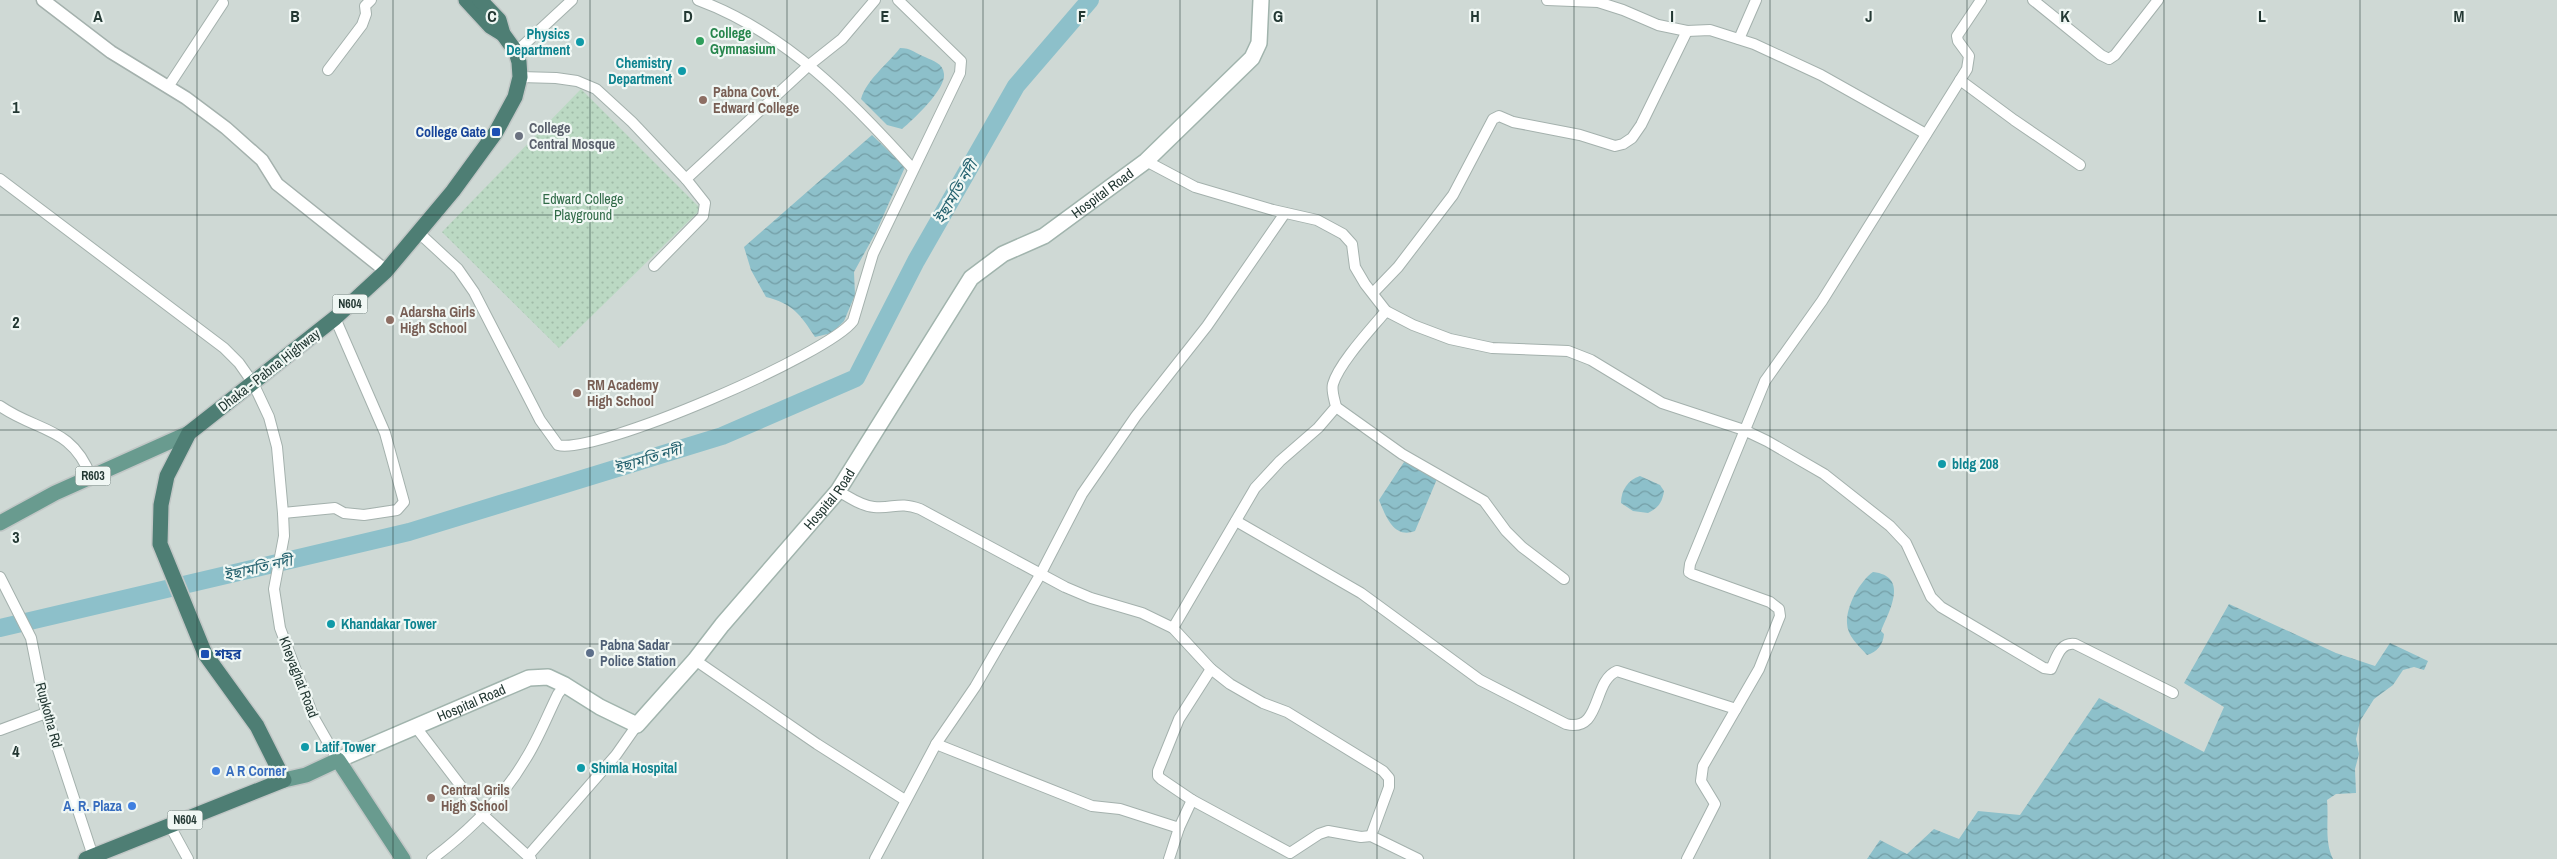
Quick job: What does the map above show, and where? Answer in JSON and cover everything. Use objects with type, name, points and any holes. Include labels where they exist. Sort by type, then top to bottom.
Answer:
[{"type":"highway","name":"Dhaka - Pabna Highway","points":[[466,0],[490,26],[503,34]]},
{"type":"highway","name":"Dhaka - Pabna Highway","points":[[284,780],[257,726],[205,654],[164,555],[160,544],[161,505],[168,476],[189,433],[335,318],[386,271],[453,191],[496,132],[515,97],[520,77],[516,52],[503,34],[499,20],[480,0]]},
{"type":"highway","name":"N604","points":[[90,857],[284,780]]},
{"type":"main road","name":"Hospital Road","points":[[284,780],[306,775],[529,678],[548,677],[636,725],[695,660],[722,624],[838,491],[971,278],[1003,254],[1044,236],[1146,161],[1252,58],[1259,43],[1261,0]]},
{"type":"main road","name":"R603","points":[[0,523],[91,477],[189,433]]},
{"type":"main road","points":[[338,760],[403,859]]},
{"type":"street","points":[[42,0],[111,52],[168,87],[245,143],[262,160],[277,184],[386,271]]},
{"type":"street","points":[[328,70],[362,26],[366,14],[365,6],[371,0]]},
{"type":"street","points":[[516,52],[572,0]]},
{"type":"street","points":[[698,0],[732,15],[784,46],[832,85],[869,121],[913,169]]},
{"type":"street","points":[[686,179],[808,66],[842,40],[875,0]]},
{"type":"street","points":[[418,232],[458,269],[474,292],[540,420],[552,440],[564,447],[620,433],[720,395],[795,359],[847,329],[858,311],[864,280],[873,254],[962,66],[961,61],[898,0]]},
{"type":"street","points":[[1547,0],[1598,2],[1658,25],[1686,31],[1710,30],[1738,39],[1787,58],[1878,105],[1926,134]]},
{"type":"street","points":[[1738,39],[1756,0]]},
{"type":"street","points":[[1687,859],[1715,804],[1701,781],[1703,766],[1762,661],[1780,616],[1779,609],[1766,600],[1692,574],[1688,568],[1765,381],[1822,301],[1970,62],[1967,51],[1958,41],[1957,36],[1981,0]]},
{"type":"street","points":[[2033,0],[2101,55],[2109,58],[2114,55],[2158,0]]},
{"type":"street","points":[[168,87],[223,3]]},
{"type":"street","points":[[1373,293],[1398,267],[1453,194],[1493,119],[1499,116],[1513,122],[1580,135],[1607,145],[1623,144],[1632,138],[1641,125],[1686,31]]},
{"type":"street","points":[[520,77],[556,78],[577,81],[596,89],[632,122],[686,179],[705,203],[703,216],[654,266]]},
{"type":"street","points":[[1960,80],[2080,165]]},
{"type":"street","points":[[1146,161],[1195,187],[1285,213],[1317,220],[1343,234],[1352,244],[1355,267],[1386,311],[1413,325],[1459,341],[1492,348],[1568,351],[1592,360],[1662,403],[1744,430],[1824,474],[1890,526],[1906,543],[1931,597],[1941,607],[2044,668],[2051,669],[2062,647],[2068,643],[2076,644],[2173,693]]},
{"type":"street","name":"Kheyaghat Road","points":[[0,179],[224,348],[239,363],[253,383],[269,417],[277,447],[284,536],[274,589],[280,628],[314,718],[338,760]]},
{"type":"street","points":[[875,859],[936,744],[975,686],[1040,575],[1082,494],[1136,416],[1207,326],[1285,213]]},
{"type":"street","points":[[1173,628],[1255,488],[1280,460],[1318,428],[1336,408],[1334,382],[1348,358],[1386,311]]},
{"type":"street","points":[[283,513],[335,508],[344,513],[364,515],[397,510],[404,502],[385,433],[335,318]]},
{"type":"street","points":[[0,406],[12,414],[59,434],[86,462],[91,477]]},
{"type":"street","points":[[1336,408],[1402,454],[1484,501],[1506,531],[1522,547],[1564,578]]},
{"type":"street","points":[[838,491],[864,506],[880,507],[901,504],[920,509],[1040,575],[1091,598],[1142,613],[1173,628],[1211,669],[1230,684],[1263,703],[1287,712],[1383,771],[1389,778],[1389,787],[1371,836]]},
{"type":"street","points":[[1236,521],[1362,593],[1480,680],[1566,724],[1580,725],[1590,718],[1606,682],[1617,671],[1736,709]]},
{"type":"street","name":"Rupkotha Rd","points":[[0,577],[14,601],[31,638],[46,713],[90,857]]},
{"type":"street","points":[[695,660],[817,744],[905,800]]},
{"type":"street","points":[[1211,669],[1179,719],[1158,771],[1158,776],[1161,780],[1289,856],[1319,834],[1328,831],[1361,838],[1371,836],[1418,859]]},
{"type":"street","points":[[432,859],[483,815],[525,760],[558,694],[565,685]]},
{"type":"street","points":[[0,730],[46,713]]},
{"type":"street","points":[[415,726],[483,815],[530,858],[616,755],[636,725]]},
{"type":"street","points":[[936,744],[1092,806],[1120,809],[1179,828]]},
{"type":"street","points":[[1169,859],[1179,828],[1192,800]]},
{"type":"street","points":[[170,826],[188,859]]},
{"type":"shaded area","points":[[0,0],[2557,0],[2557,859],[0,859]]},
{"type":"green space","name":"Edward College Playground","points":[[581,89],[701,209],[559,348],[442,232]]},
{"type":"water","points":[[900,48],[910,50],[937,63],[942,67],[944,74],[940,88],[934,96],[921,112],[902,129],[887,125],[861,99],[868,85]]},
{"type":"water","points":[[872,135],[905,167],[876,232],[854,272],[855,295],[844,321],[832,333],[815,337],[795,311],[783,303],[766,297],[751,270],[744,247]]},
{"type":"water","points":[[1406,459],[1437,479],[1415,531],[1408,533],[1396,529],[1392,525],[1379,500]]},
{"type":"water","points":[[1640,476],[1660,485],[1664,491],[1659,505],[1648,513],[1633,511],[1621,503],[1622,494],[1626,486]]},
{"type":"water","points":[[1873,572],[1884,575],[1891,580],[1894,587],[1894,595],[1881,631],[1884,634],[1881,645],[1877,650],[1867,655],[1849,632],[1847,616],[1855,594],[1863,581]]},
{"type":"water","points":[[2229,604],[2336,653],[2375,666],[2390,643],[2428,661],[2424,670],[2414,667],[2403,670],[2393,685],[2374,699],[2360,721],[2356,739],[2359,754],[2355,769],[2356,793],[2336,794],[2327,800],[2328,838],[2333,859],[1867,859],[1880,840],[1907,854],[1934,829],[1959,839],[1978,811],[2020,815],[2099,698],[2204,752],[2224,707],[2184,683]]},
{"type":"waterway","name":"ইছামতি নদী","points":[[0,628],[409,532],[722,436],[856,378],[916,261],[1016,86],[1090,0]]},
{"type":"place","name":"College Gymnasium","points":[[700,41]]},
{"type":"place","name":"Physics Department","points":[[580,42]]},
{"type":"place","name":"Chemistry Department","points":[[682,71]]},
{"type":"place","name":"Pabna Covt. Edward College","points":[[703,100]]},
{"type":"place","name":"College Gate","points":[[496,132]]},
{"type":"place","name":"College Central Mosque","points":[[519,136]]},
{"type":"place","name":"Adarsha Girls High School","points":[[390,320]]},
{"type":"place","name":"RM Academy High School","points":[[577,393]]},
{"type":"place","name":"bldg 208","points":[[1942,464]]},
{"type":"place","name":"Khandakar Tower","points":[[331,624]]},
{"type":"place","name":"Pabna Sadar Police Station","points":[[590,653]]},
{"type":"place","name":"শহর","points":[[205,654]]},
{"type":"place","name":"Latif Tower","points":[[305,747]]},
{"type":"place","name":"Shimla Hospital","points":[[581,768]]},
{"type":"place","name":"A R Corner","points":[[216,771]]},
{"type":"place","name":"Central Grils High School","points":[[431,798]]},
{"type":"place","name":"A. R. Plaza","points":[[132,806]]}]
